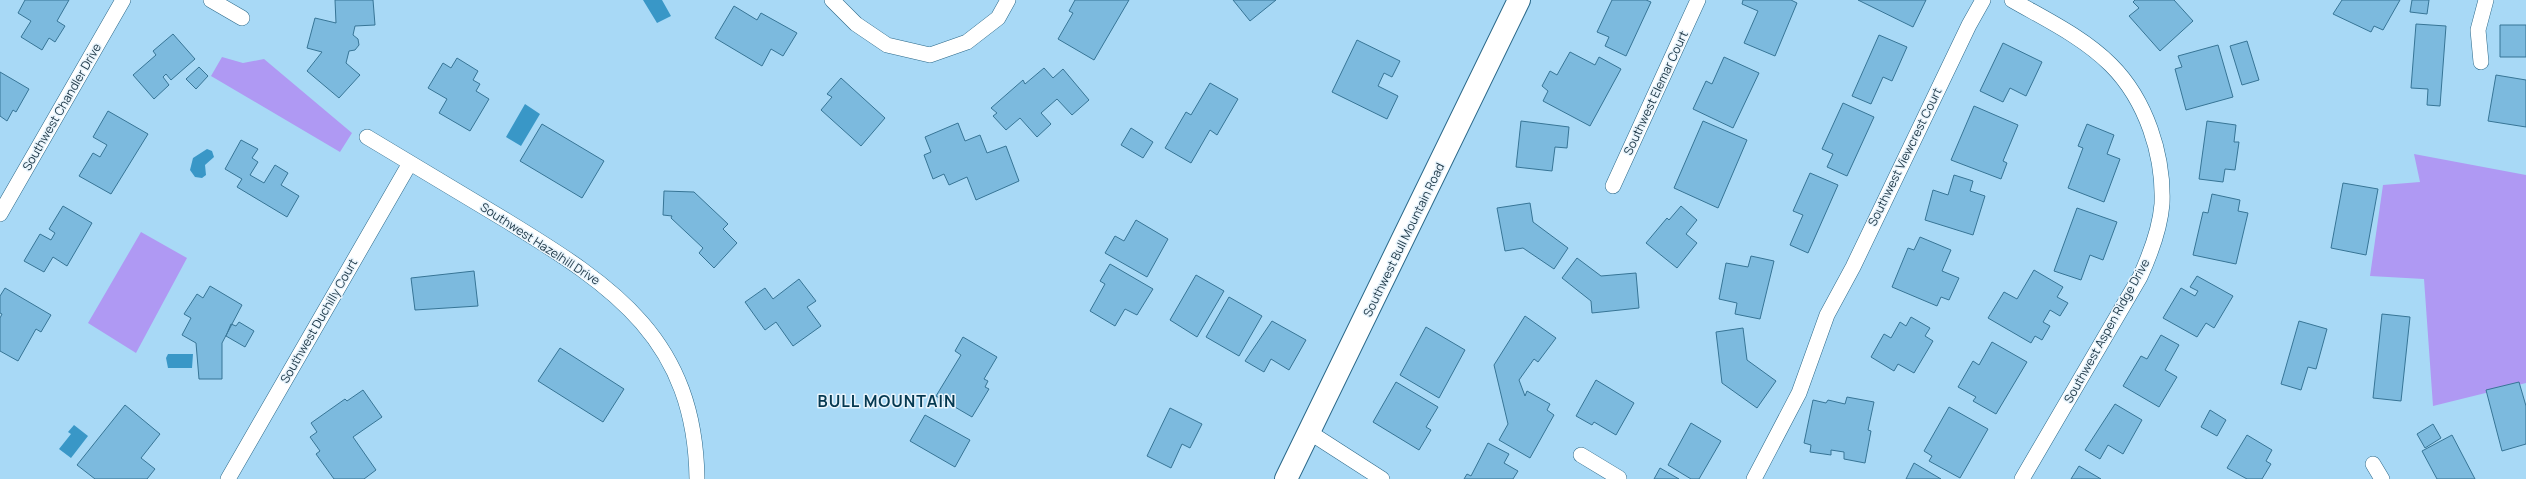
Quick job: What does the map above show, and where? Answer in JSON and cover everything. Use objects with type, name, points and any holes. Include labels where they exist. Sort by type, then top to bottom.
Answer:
[{"type":"main road","name":"Southwest Bull Mountain Road","points":[[1286,479],[1519,0]]},
{"type":"street","name":"Southwest Chandler Drive","points":[[0,214],[123,0]]},
{"type":"street","points":[[211,0],[242,18]]},
{"type":"street","points":[[832,0],[856,24],[887,45],[930,55],[967,42],[998,18],[1008,0]]},
{"type":"street","name":"Southwest Elemar Court","points":[[1613,186],[1698,0]]},
{"type":"street","name":"Southwest Viewcrest Court","points":[[1754,479],[1799,393],[1827,315],[1853,267],[1969,25],[1983,0]]},
{"type":"street","name":"Southwest Aspen Ridge Drive","points":[[2012,0],[2080,40],[2111,65],[2136,99],[2146,118],[2158,156],[2162,183],[2162,205],[2156,232],[2149,257],[2140,277],[2022,479]]},
{"type":"street","points":[[2481,62],[2478,30],[2486,0]]},
{"type":"street","name":"Southwest Hazelhill Drive","points":[[367,137],[559,252],[600,281],[624,302],[649,329],[668,360],[687,409],[696,456],[697,479]]},
{"type":"street","name":"Southwest Duchilly Court","points":[[228,479],[410,163]]},
{"type":"street","points":[[1309,432],[1382,479]]},
{"type":"street","points":[[1581,455],[1619,478]]},
{"type":"street","points":[[2373,464],[2382,479]]},
{"type":"shaded area","points":[[222,57],[243,63],[264,59],[352,133],[340,152],[211,76]]},
{"type":"shaded area","points":[[2414,154],[2526,175],[2526,383],[2433,406],[2424,279],[2370,276],[2383,185],[2420,182]]},
{"type":"shaded area","points":[[141,232],[187,258],[136,353],[88,323]]},
{"type":"water","points":[[643,0],[662,0],[671,16],[657,23]]},
{"type":"water","points":[[525,104],[540,114],[521,146],[506,137]]},
{"type":"water","points":[[207,149],[212,151],[214,157],[205,165],[206,175],[202,178],[195,177],[190,170],[193,158]]},
{"type":"water","points":[[168,354],[193,354],[192,368],[168,368],[166,358]]},
{"type":"water","points":[[74,425],[88,436],[71,458],[59,449],[71,434],[68,432]]},
{"type":"building","points":[[25,0],[69,0],[57,21],[65,26],[55,42],[49,38],[42,50],[21,37],[31,21],[18,13]]},
{"type":"building","points":[[335,0],[373,0],[375,25],[355,26],[353,35],[358,39],[359,45],[355,50],[349,51],[346,63],[360,75],[339,98],[307,71],[322,52],[307,48],[315,18],[336,23]]},
{"type":"building","points":[[1075,0],[1129,0],[1094,60],[1058,39],[1073,13],[1069,11]]},
{"type":"building","points":[[1233,0],[1276,0],[1250,21]]},
{"type":"building","points":[[1612,0],[1646,0],[1651,2],[1626,56],[1605,46],[1609,37],[1597,32]]},
{"type":"building","points":[[1743,0],[1791,0],[1797,3],[1775,56],[1744,43],[1758,11],[1742,4]]},
{"type":"building","points":[[1858,0],[1926,0],[1913,27]]},
{"type":"building","points":[[2135,0],[2174,0],[2193,21],[2160,51],[2129,16],[2139,8],[2133,2]]},
{"type":"building","points":[[2342,0],[2400,0],[2383,30],[2374,26],[2371,32],[2333,14]]},
{"type":"building","points":[[2412,0],[2429,0],[2427,14],[2410,12]]},
{"type":"building","points":[[734,6],[757,20],[761,13],[797,33],[783,56],[771,49],[762,66],[715,38]]},
{"type":"building","points":[[2416,24],[2446,26],[2440,106],[2427,105],[2428,89],[2411,88]]},
{"type":"building","points":[[2500,25],[2526,25],[2526,57],[2500,57]]},
{"type":"building","points":[[173,34],[195,59],[171,80],[166,74],[163,77],[169,85],[154,99],[133,75],[156,55],[153,51]]},
{"type":"building","points":[[1879,35],[1907,47],[1892,81],[1883,77],[1871,104],[1852,96]]},
{"type":"building","points":[[1357,40],[1400,61],[1392,77],[1384,73],[1378,86],[1398,96],[1387,119],[1332,92]]},
{"type":"building","points":[[2247,41],[2259,80],[2242,85],[2230,46]]},
{"type":"building","points":[[2003,43],[2042,62],[2026,96],[2010,88],[2003,102],[1980,91]]},
{"type":"building","points":[[2218,45],[2233,97],[2186,110],[2175,69],[2182,67],[2178,56]]},
{"type":"building","points":[[1570,52],[1595,65],[1599,57],[1621,69],[1590,126],[1543,101],[1548,91],[1542,86],[1550,71],[1557,75]]},
{"type":"building","points":[[1724,57],[1759,73],[1733,128],[1693,109],[1706,81],[1712,84]]},
{"type":"building","points":[[457,58],[478,71],[473,80],[480,84],[476,91],[489,99],[470,131],[439,113],[447,99],[428,88],[443,63],[451,68]]},
{"type":"building","points":[[199,67],[208,76],[196,89],[186,79]]},
{"type":"building","points":[[1044,68],[1053,78],[1063,69],[1089,100],[1072,115],[1057,99],[1041,113],[1051,124],[1037,137],[1020,118],[1006,130],[993,116],[997,113],[991,108],[1023,80],[1025,84]]},
{"type":"building","points":[[0,72],[29,89],[16,112],[13,110],[7,121],[0,116]]},
{"type":"building","points":[[2496,75],[2526,80],[2526,127],[2488,121]]},
{"type":"building","points":[[841,78],[885,118],[861,146],[821,110],[832,97],[827,94]]},
{"type":"building","points":[[1210,83],[1238,99],[1217,135],[1210,130],[1191,163],[1165,148],[1186,112],[1191,115]]},
{"type":"building","points":[[1843,103],[1874,117],[1847,176],[1827,167],[1833,154],[1822,149]]},
{"type":"building","points":[[1974,106],[2018,125],[2003,161],[2007,163],[2001,179],[1951,160]]},
{"type":"building","points":[[108,111],[148,134],[111,194],[79,176],[93,153],[100,157],[107,145],[93,137]]},
{"type":"building","points":[[1521,121],[1569,127],[1567,148],[1555,147],[1552,171],[1516,167]]},
{"type":"building","points":[[1703,121],[1747,140],[1718,208],[1674,188]]},
{"type":"building","points":[[2207,121],[2236,125],[2234,142],[2239,142],[2235,170],[2225,169],[2223,182],[2199,179]]},
{"type":"building","points":[[958,123],[965,141],[980,135],[987,153],[1006,146],[1019,181],[976,200],[967,177],[949,185],[944,174],[933,179],[924,155],[931,152],[925,137]]},
{"type":"building","points":[[542,124],[604,161],[582,198],[520,161]]},
{"type":"building","points":[[2087,124],[2114,135],[2107,154],[2120,159],[2104,202],[2068,188],[2083,148],[2078,146]]},
{"type":"building","points":[[1131,128],[1153,142],[1143,158],[1121,145]]},
{"type":"building","points":[[241,140],[258,149],[252,158],[258,162],[250,175],[264,183],[275,165],[288,173],[281,185],[299,196],[287,217],[237,187],[242,179],[225,169]]},
{"type":"building","points":[[1810,173],[1838,185],[1808,253],[1790,245],[1803,215],[1793,211]]},
{"type":"building","points":[[1954,175],[1973,181],[1970,191],[1985,196],[1973,235],[1925,220],[1933,190],[1948,195]]},
{"type":"building","points":[[2343,183],[2378,189],[2366,255],[2331,248]]},
{"type":"building","points":[[664,191],[694,192],[728,224],[723,229],[737,243],[714,268],[699,253],[703,248],[671,218],[672,216],[663,215]]},
{"type":"building","points":[[2212,194],[2240,200],[2238,211],[2248,213],[2236,264],[2193,255],[2203,212],[2208,213]]},
{"type":"building","points":[[1530,203],[1533,222],[1568,248],[1554,269],[1523,248],[1505,251],[1497,208]]},
{"type":"building","points":[[63,206],[92,223],[67,266],[53,257],[44,272],[24,261],[40,234],[51,240],[55,233],[49,229]]},
{"type":"building","points":[[1681,206],[1697,220],[1686,234],[1697,243],[1677,268],[1646,243],[1667,218],[1669,220]]},
{"type":"building","points":[[2077,208],[2117,222],[2103,260],[2090,255],[2081,280],[2054,271]]},
{"type":"building","points":[[1136,220],[1168,239],[1147,277],[1105,253],[1115,236],[1124,241]]},
{"type":"building","points":[[1920,237],[1951,250],[1942,271],[1959,278],[1949,300],[1941,297],[1937,306],[1892,287],[1908,248],[1914,250]]},
{"type":"building","points":[[1751,256],[1774,261],[1760,319],[1735,314],[1737,303],[1719,299],[1726,263],[1748,267]]},
{"type":"building","points":[[1577,258],[1601,276],[1636,273],[1639,308],[1592,313],[1591,301],[1562,278]]},
{"type":"building","points":[[1110,264],[1153,289],[1137,315],[1125,309],[1115,326],[1090,311],[1105,284],[1100,281]]},
{"type":"building","points":[[2034,270],[2063,287],[2057,297],[2068,303],[2060,316],[2050,310],[2043,322],[2050,326],[2042,340],[2035,336],[2031,343],[1988,318],[2004,292],[2017,299]]},
{"type":"building","points":[[474,271],[478,306],[415,310],[411,278]]},
{"type":"building","points":[[1196,275],[1224,291],[1197,337],[1170,320]]},
{"type":"building","points":[[2197,276],[2233,296],[2214,328],[2206,323],[2197,337],[2163,318],[2181,288],[2195,296],[2198,291],[2190,287]]},
{"type":"building","points":[[799,279],[816,301],[807,307],[821,326],[793,346],[776,322],[765,330],[745,302],[765,288],[773,299]]},
{"type":"building","points":[[210,286],[242,305],[222,343],[222,379],[199,379],[196,343],[182,335],[191,318],[184,314],[197,294],[203,298]]},
{"type":"building","points":[[5,288],[51,315],[41,332],[36,329],[18,361],[0,351],[0,318],[2,314],[0,313],[0,296]]},
{"type":"building","points":[[1229,297],[1262,316],[1239,356],[1206,337]]},
{"type":"building","points":[[2382,314],[2410,317],[2401,401],[2373,398]]},
{"type":"building","points":[[1525,316],[1556,338],[1538,362],[1534,359],[1519,380],[1525,396],[1527,391],[1550,404],[1547,410],[1554,415],[1530,458],[1499,440],[1508,424],[1494,365]]},
{"type":"building","points":[[1911,317],[1930,328],[1925,336],[1933,341],[1914,373],[1898,364],[1894,371],[1871,357],[1884,334],[1891,338],[1900,322],[1906,326]]},
{"type":"building","points":[[1272,321],[1306,340],[1289,370],[1271,359],[1264,372],[1245,361]]},
{"type":"building","points":[[2299,321],[2327,329],[2316,369],[2308,367],[2301,390],[2281,384]]},
{"type":"building","points":[[239,322],[254,331],[245,347],[226,336],[231,324],[236,326]]},
{"type":"building","points":[[1426,327],[1465,350],[1439,398],[1400,375]]},
{"type":"building","points":[[1743,328],[1747,360],[1776,381],[1757,408],[1722,383],[1716,332]]},
{"type":"building","points":[[2161,335],[2179,345],[2165,370],[2177,377],[2159,407],[2123,386],[2141,356],[2147,359]]},
{"type":"building","points":[[963,337],[997,357],[984,379],[988,381],[985,387],[989,389],[972,417],[936,396],[961,355],[955,351]]},
{"type":"building","points":[[1992,342],[2027,362],[1996,414],[1973,401],[1976,397],[1958,387],[1973,361],[1979,365]]},
{"type":"building","points":[[560,348],[624,389],[603,422],[538,381]]},
{"type":"building","points":[[1596,380],[1634,403],[1616,435],[1594,422],[1592,425],[1576,416]]},
{"type":"building","points":[[1396,382],[1438,407],[1426,427],[1431,430],[1419,450],[1373,422]]},
{"type":"building","points":[[2519,382],[2526,406],[2526,444],[2502,451],[2486,390]]},
{"type":"building","points":[[363,390],[382,417],[353,437],[376,470],[364,479],[334,479],[316,454],[320,451],[310,437],[317,432],[311,423],[345,399],[347,401]]},
{"type":"building","points":[[1847,397],[1874,402],[1868,430],[1871,431],[1865,463],[1844,459],[1844,452],[1831,450],[1831,455],[1810,452],[1811,445],[1804,443],[1813,400],[1826,403],[1828,400],[1845,404]]},
{"type":"building","points":[[2115,404],[2142,420],[2123,454],[2108,445],[2100,459],[2085,450]]},
{"type":"building","points":[[125,405],[160,434],[141,458],[155,469],[147,479],[95,479],[77,465]]},
{"type":"building","points":[[1949,407],[1988,429],[1960,478],[1929,461],[1932,456],[1924,451]]},
{"type":"building","points":[[1170,408],[1202,424],[1190,448],[1182,444],[1171,468],[1147,456]]},
{"type":"building","points":[[2210,410],[2226,420],[2217,436],[2201,427]]},
{"type":"building","points":[[925,415],[970,440],[955,467],[910,441]]},
{"type":"building","points":[[1691,423],[1721,441],[1699,479],[1691,479],[1668,465]]},
{"type":"building","points":[[2433,424],[2441,438],[2425,448],[2417,434]]},
{"type":"building","points":[[2247,435],[2272,450],[2266,461],[2271,464],[2262,479],[2247,479],[2227,468]]},
{"type":"building","points":[[2452,435],[2475,479],[2437,479],[2422,451]]},
{"type":"building","points":[[1488,443],[1509,454],[1504,463],[1518,471],[1513,479],[1464,479],[1467,474],[1471,476]]},
{"type":"building","points":[[1914,463],[1941,479],[1906,479]]},
{"type":"building","points":[[2079,466],[2101,479],[2071,479]]},
{"type":"building","points":[[1660,468],[1679,479],[1654,479]]},
{"type":"district","name":"BULL MOUNTAIN","points":[[887,401]]}]
